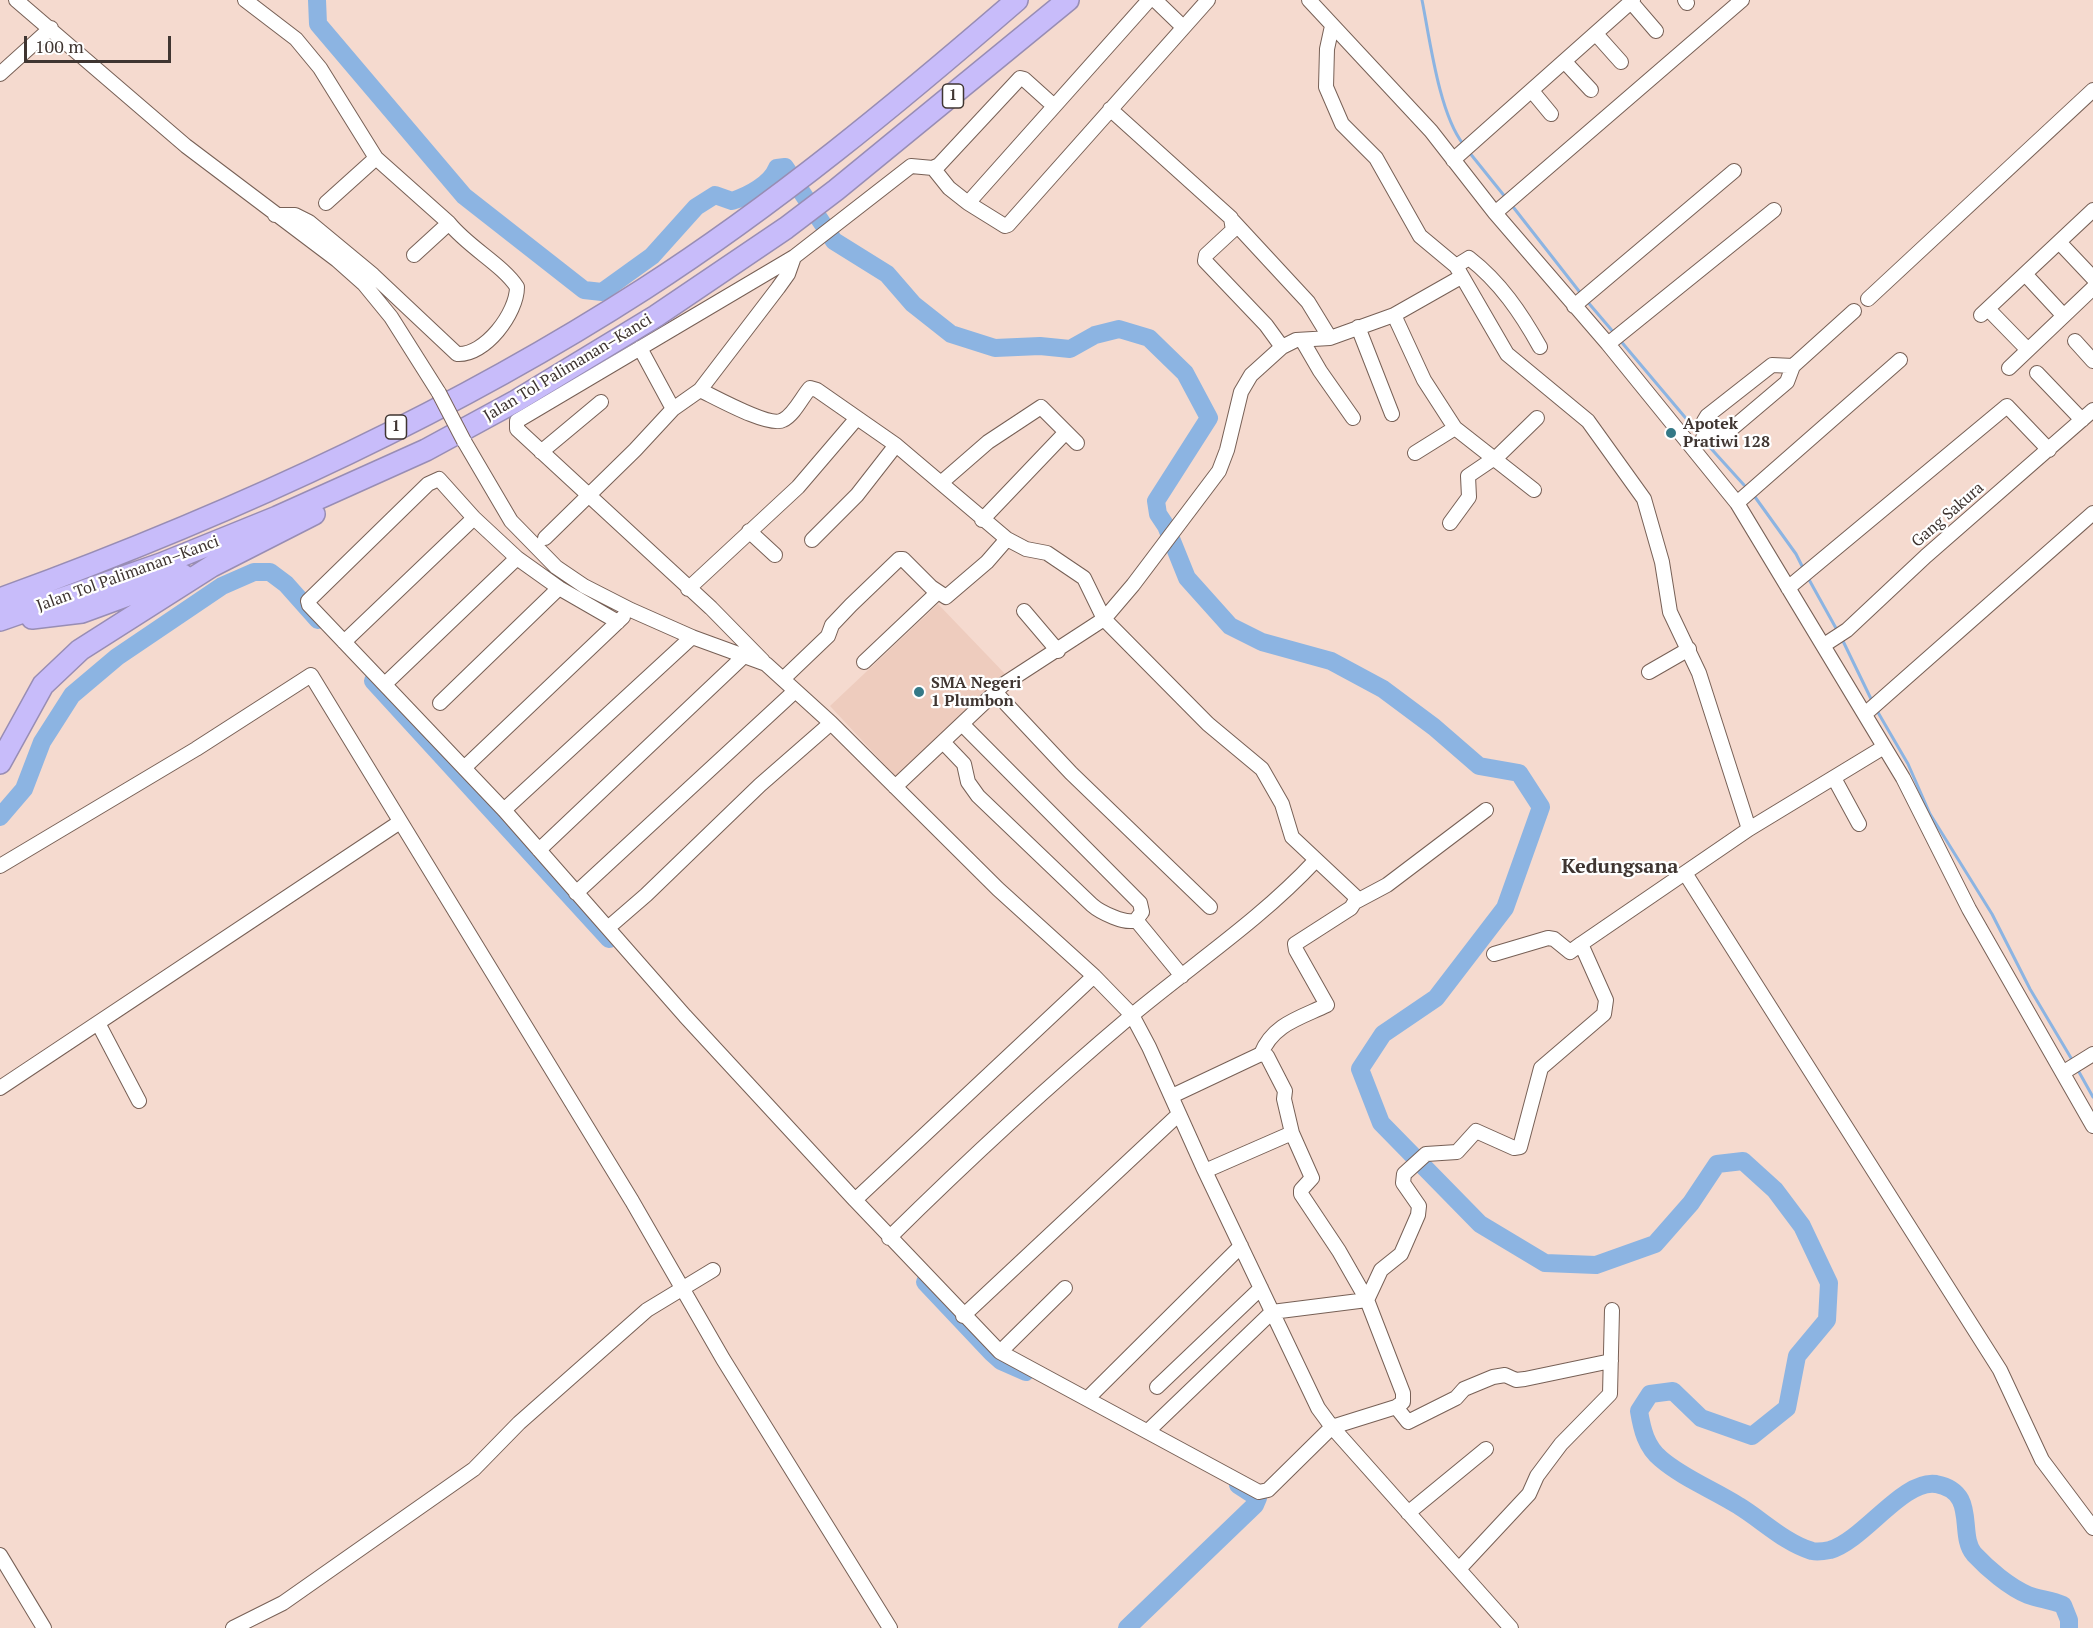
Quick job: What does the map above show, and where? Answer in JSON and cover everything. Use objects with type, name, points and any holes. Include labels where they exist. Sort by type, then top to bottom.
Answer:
[{"type":"highway","name":"Jalan Tol Palimanan–Kanci","points":[[2,613],[136,548],[307,472],[506,373],[645,288],[765,203],[818,164],[1017,0]]},
{"type":"highway","name":"Jalan Tol Palimanan–Kanci","points":[[2,613],[161,564],[277,517],[426,450],[516,401],[646,322],[786,228],[836,190],[1068,0]]},
{"type":"highway","points":[[968,42],[989,66]]},
{"type":"highway","points":[[2,613],[40,618],[82,612],[212,566],[285,530],[426,450]]},
{"type":"highway","points":[[0,763],[30,705],[62,665],[108,631],[173,593],[212,566]]},
{"type":"street","points":[[16,0],[186,146],[337,260],[364,284],[391,317],[439,393],[496,499],[528,542],[556,567],[584,586],[632,610],[692,637],[766,664]]},
{"type":"street","points":[[245,0],[303,47],[320,68],[376,158],[449,223],[470,246],[506,275],[517,287],[516,298],[503,324],[486,342],[465,354],[457,354],[373,275],[309,222],[295,215],[275,215]]},
{"type":"street","points":[[968,203],[1149,0]]},
{"type":"street","points":[[1155,0],[1183,27]]},
{"type":"street","points":[[933,168],[948,188],[1006,226],[1208,0]]},
{"type":"street","points":[[1309,0],[1502,207],[1701,439],[1737,502],[1793,584],[1870,710],[1884,747],[1903,778],[1969,909],[2093,1126]]},
{"type":"street","points":[[1502,207],[1742,0]]},
{"type":"street","points":[[1456,158],[1632,1],[1656,31]]},
{"type":"street","points":[[1332,26],[1327,49],[1325,82],[1335,112],[1346,128],[1376,158],[1420,237],[1459,272],[1507,354],[1588,421],[1644,499],[1654,533],[1670,612],[1689,649],[1749,830]]},
{"type":"street","points":[[0,74],[51,28]]},
{"type":"street","points":[[1596,34],[1621,62]]},
{"type":"street","points":[[1565,62],[1591,90]]},
{"type":"street","points":[[1054,106],[1020,78],[941,164],[933,168],[911,166],[812,245],[519,418],[517,429],[711,608],[998,889],[1094,976],[1132,1015],[1315,1402],[1332,1427],[1511,1628]]},
{"type":"street","points":[[1868,299],[2093,90]]},
{"type":"street","points":[[1532,91],[1551,114]]},
{"type":"street","points":[[1110,109],[1233,221],[1308,302],[1330,338]]},
{"type":"street","points":[[326,203],[376,158]]},
{"type":"street","points":[[1582,300],[1734,171]]},
{"type":"street","points":[[1615,339],[1774,210]]},
{"type":"street","points":[[2027,349],[1985,312],[2093,210]]},
{"type":"street","points":[[1233,221],[1233,230],[1206,255],[1205,261],[1266,325],[1282,347]]},
{"type":"street","points":[[414,255],[449,223]]},
{"type":"street","points":[[2059,242],[2093,278]]},
{"type":"street","points":[[545,538],[635,450],[673,409],[700,390],[778,288],[790,271],[794,257]]},
{"type":"street","points":[[895,787],[995,692],[1104,618],[1165,542],[1224,461],[1235,408],[1246,381],[1282,347],[1302,340],[1330,338],[1394,315],[1459,272],[1470,258],[1512,301],[1540,347]]},
{"type":"street","points":[[2025,274],[2063,315]]},
{"type":"street","points":[[2009,368],[2093,288]]},
{"type":"street","points":[[1701,439],[1722,437],[1788,381],[1793,366],[1854,311]]},
{"type":"street","points":[[1394,315],[1424,380],[1455,428],[1534,490]]},
{"type":"street","points":[[1358,327],[1392,414]]},
{"type":"street","points":[[1302,340],[1353,418]]},
{"type":"street","points":[[2075,341],[2093,361]]},
{"type":"street","points":[[640,348],[673,409]]},
{"type":"street","points":[[1737,502],[1900,360]]},
{"type":"street","points":[[1701,439],[1704,418],[1758,373],[1773,364],[1793,366]]},
{"type":"street","points":[[2037,373],[2082,420]]},
{"type":"street","points":[[700,390],[742,411],[777,422],[785,420],[812,387],[896,445],[1007,539],[1026,549],[1047,553],[1084,578],[1104,618],[1208,724],[1262,769],[1282,804],[1292,837],[1315,861],[1356,895],[1357,901]]},
{"type":"street","points":[[541,452],[601,402]]},
{"type":"street","points":[[1793,584],[2007,406],[2049,450]]},
{"type":"street","points":[[942,482],[988,442],[1039,408],[1045,409],[1077,443]]},
{"type":"street","name":"Gang Sakura","points":[[1828,643],[1847,630],[1926,556],[2093,410]]},
{"type":"street","points":[[688,589],[816,468],[857,418]]},
{"type":"street","points":[[1450,524],[1470,495],[1468,477],[1493,459],[1537,418]]},
{"type":"street","points":[[1415,453],[1455,428]]},
{"type":"street","points":[[982,520],[1066,432]]},
{"type":"street","points":[[812,540],[857,495],[896,445]]},
{"type":"street","points":[[618,622],[559,588],[517,558],[474,518],[443,481],[437,479],[428,484],[310,597],[309,605],[504,810],[692,1024],[889,1238],[1000,1352],[1263,1493],[1332,1427],[1396,1407],[1403,1402],[1403,1393],[1367,1300],[1339,1251],[1301,1194],[1312,1178],[1292,1133],[1284,1099],[1285,1091],[1267,1056],[1261,1054],[1172,1096]]},
{"type":"street","points":[[1870,710],[2092,516]]},
{"type":"street","points":[[344,642],[474,518]]},
{"type":"street","points":[[749,531],[776,555]]},
{"type":"street","points":[[783,679],[828,636],[832,625],[850,605],[899,559],[903,559],[938,592],[947,596],[987,562],[1007,539]]},
{"type":"street","points":[[385,684],[517,558]]},
{"type":"street","points":[[440,703],[559,588]]},
{"type":"street","points":[[864,662],[938,592]]},
{"type":"street","points":[[464,768],[632,610]]},
{"type":"street","points":[[1024,611],[1058,651]]},
{"type":"street","points":[[504,810],[692,637]]},
{"type":"street","points":[[1649,672],[1689,649]]},
{"type":"street","points":[[539,849],[743,657]]},
{"type":"street","points":[[0,866],[196,749],[311,675],[890,1628]]},
{"type":"street","points":[[576,893],[795,690]]},
{"type":"street","points":[[995,692],[1071,773],[1210,907]]},
{"type":"street","points":[[609,927],[646,896],[760,785],[831,723]]},
{"type":"street","points":[[943,742],[964,764],[968,783],[978,796],[1092,905],[1100,912],[1111,914],[1124,922],[1136,920],[1142,912],[1140,903],[962,724]]},
{"type":"street","points":[[1494,954],[1546,939],[1554,939],[1570,952],[1749,830],[1884,747]]},
{"type":"street","points":[[1834,778],[1859,824]]},
{"type":"street","points":[[1261,1054],[1266,1040],[1274,1031],[1327,1005],[1296,950],[1295,944],[1351,909],[1357,901],[1387,885],[1486,810]]},
{"type":"street","points":[[0,1088],[400,822]]},
{"type":"street","points":[[889,1238],[1065,1073],[1261,910],[1315,861]]},
{"type":"street","points":[[1685,873],[2000,1370],[2042,1460],[2093,1528]]},
{"type":"street","points":[[1136,920],[1182,976]]},
{"type":"street","points":[[1367,1300],[1381,1270],[1401,1254],[1418,1215],[1418,1200],[1402,1181],[1406,1172],[1424,1156],[1456,1153],[1476,1131],[1514,1148],[1521,1146],[1541,1068],[1554,1054],[1599,1021],[1606,1010],[1604,994],[1581,944]]},
{"type":"street","points":[[855,1200],[1094,976]]},
{"type":"street","points":[[98,1023],[139,1101]]},
{"type":"street","points":[[2064,1072],[2093,1054]]},
{"type":"street","points":[[963,1316],[1179,1114]]},
{"type":"street","points":[[1205,1170],[1292,1133]]},
{"type":"street","points":[[1088,1398],[1241,1246]]},
{"type":"street","points":[[233,1628],[283,1603],[474,1469],[519,1423],[647,1310],[713,1270]]},
{"type":"street","points":[[1000,1352],[1065,1288]]},
{"type":"street","points":[[1157,1387],[1261,1288]]},
{"type":"street","points":[[1148,1431],[1272,1312],[1367,1300]]},
{"type":"street","points":[[1458,1569],[1529,1494],[1537,1476],[1555,1452],[1608,1398],[1611,1391],[1612,1310]]},
{"type":"street","points":[[1396,1407],[1408,1422],[1455,1398],[1464,1389],[1493,1377],[1505,1375],[1516,1380],[1525,1379],[1611,1361]]},
{"type":"street","points":[[1408,1513],[1486,1449]]},
{"type":"street","points":[[0,1555],[44,1628]]},
{"type":"shaded area","name":"SMA Negeri 1 Plumbon","points":[[938,604],[1009,678],[899,780],[830,706]]},
{"type":"waterway","points":[[317,0],[318,24],[464,196],[584,290],[602,292],[652,256],[696,207],[715,195],[732,201],[738,199],[764,184],[777,168],[785,167],[834,241],[887,274],[913,304],[951,334],[995,348],[1040,346],[1070,349],[1095,335],[1119,329],[1149,338],[1185,373],[1209,418],[1156,501],[1158,514],[1166,526],[1187,578],[1230,626],[1262,642],[1331,661],[1383,689],[1434,727],[1479,766],[1519,773],[1541,807],[1505,908],[1436,998],[1383,1034],[1360,1069],[1381,1123],[1480,1224],[1545,1263],[1596,1265],[1655,1244],[1691,1203],[1717,1164],[1743,1161],[1775,1190],[1802,1226],[1829,1283],[1827,1320],[1797,1356],[1787,1408],[1752,1436],[1701,1418],[1673,1391],[1650,1394],[1639,1411],[1643,1431],[1652,1449],[1679,1472],[1739,1506],[1792,1543],[1814,1551],[1830,1550],[1843,1544],[1910,1491],[1923,1485],[1936,1484],[1949,1488],[1958,1496],[1962,1504],[1969,1546],[1974,1554],[1999,1577],[2021,1592],[2063,1605],[2069,1620],[2069,1628]]},
{"type":"waterway","points":[[1422,0],[1442,95],[1455,131],[1463,144]]},
{"type":"waterway","points":[[1469,152],[1506,198]]},
{"type":"waterway","points":[[1510,203],[1582,295]]},
{"type":"waterway","points":[[1586,300],[1615,334]]},
{"type":"waterway","points":[[1619,339],[1700,435]]},
{"type":"waterway","points":[[1706,443],[1744,485]]},
{"type":"waterway","points":[[1755,497],[1796,554],[1804,570]]},
{"type":"waterway","points":[[0,817],[24,789],[42,742],[72,695],[117,657],[222,586],[254,572],[270,572],[286,584],[318,620]]},
{"type":"waterway","points":[[1807,576],[1837,630]]},
{"type":"waterway","points":[[1842,639],[1873,703]]},
{"type":"waterway","points":[[373,681],[609,939]]},
{"type":"waterway","points":[[1876,709],[1908,764],[1930,814],[1992,914],[2030,989],[2071,1058]]},
{"type":"waterway","points":[[2079,1072],[2093,1097]]},
{"type":"waterway","points":[[925,1282],[992,1353],[1001,1361],[1026,1372]]},
{"type":"waterway","points":[[1127,1628],[1255,1505],[1258,1498],[1238,1485]]},
{"type":"place","name":"Apotek Pratiwi 128","points":[[1671,433]]},
{"type":"place","name":"SMA Negeri 1 Plumbon","points":[[919,692]]},
{"type":"district","name":"Kedungsana","points":[[1620,867]]}]
